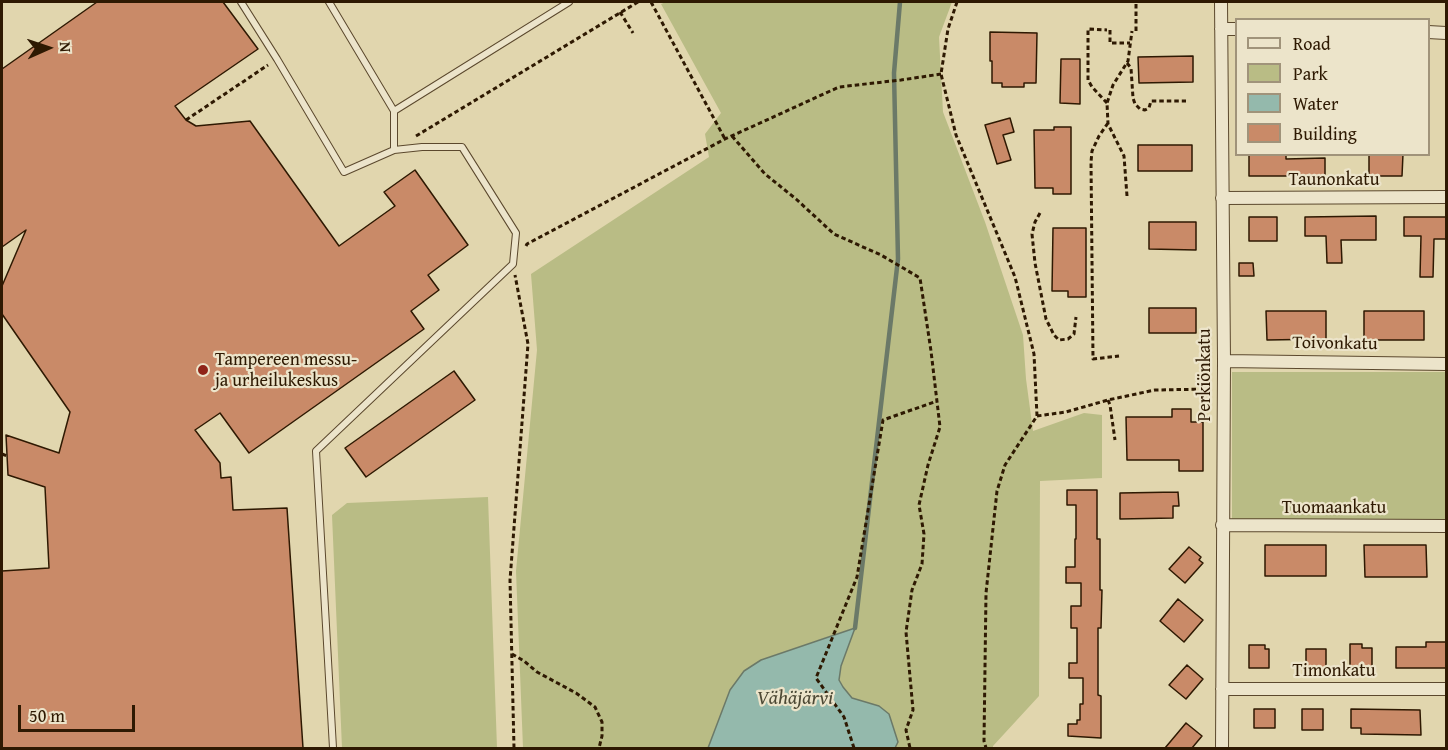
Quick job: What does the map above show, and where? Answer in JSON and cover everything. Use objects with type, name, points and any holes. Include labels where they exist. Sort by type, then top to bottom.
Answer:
[{"type":"street","name":"Perkiönkatu","points":[[1221,2],[1224,361],[1222,748]]},
{"type":"street","points":[[1221,29],[1235,29]]},
{"type":"street","points":[[1430,32],[1446,33]]},
{"type":"street","name":"Taunonkatu","points":[[1222,198],[1446,197]]},
{"type":"street","name":"Toivonkatu","points":[[1224,361],[1446,364]]},
{"type":"street","name":"Tuomaankatu","points":[[1222,525],[1446,526]]},
{"type":"street","name":"Timonkatu","points":[[1222,689],[1446,689]]},
{"type":"lane","points":[[241,2],[344,172],[394,150],[462,147],[516,233],[513,264],[316,451],[333,748]]},
{"type":"lane","points":[[329,2],[394,111],[394,150]]},
{"type":"lane","points":[[394,111],[569,2]]},
{"type":"path","points":[[394,150],[638,2]]},
{"type":"path","points":[[651,2],[725,139]]},
{"type":"path","points":[[957,2],[948,29],[941,74],[956,135],[1015,277],[1034,354],[1037,416],[1005,465],[997,491],[986,593],[984,741],[986,748]]},
{"type":"path","points":[[1127,196],[1124,156],[1108,123],[1107,103],[1113,86],[1127,63],[1134,31],[1136,2]]},
{"type":"path","points":[[620,12],[633,33]]},
{"type":"path","points":[[1107,103],[1088,80],[1088,29],[1108,30],[1110,43],[1130,43]]},
{"type":"path","points":[[186,120],[277,59]]},
{"type":"path","points":[[1127,63],[1131,68],[1133,98],[1135,105],[1140,109],[1149,108],[1151,101],[1186,101]]},
{"type":"path","points":[[514,748],[510,580],[528,344],[513,264],[527,244],[725,139],[839,87],[901,81],[941,74]]},
{"type":"path","points":[[1108,123],[1092,151],[1091,162],[1094,359],[1119,356]]},
{"type":"path","points":[[732,136],[765,174],[834,234],[881,255],[920,279],[940,427],[919,505],[924,534],[922,564],[912,590],[906,632],[913,710],[906,730],[910,748]]},
{"type":"path","points":[[1040,213],[1032,234],[1046,319],[1059,340],[1068,339],[1074,334],[1076,317]]},
{"type":"path","points":[[1037,416],[1066,412],[1155,390],[1224,389]]},
{"type":"path","points":[[1108,400],[1115,440]]},
{"type":"path","points":[[854,748],[844,717],[816,678],[857,577],[884,420],[937,401]]},
{"type":"path","points":[[2,454],[8,456]]},
{"type":"path","points":[[512,654],[595,707],[602,722],[599,748]]},
{"type":"green space","points":[[666,2],[952,2],[939,37],[943,112],[985,222],[1023,335],[1033,431],[1084,413],[1102,415],[1102,478],[1040,481],[1039,696],[993,748],[895,748],[898,741],[879,706],[852,698],[839,680],[841,666],[854,628],[761,660],[730,690],[708,748],[523,748],[516,571],[537,350],[531,274],[709,157],[705,134],[721,113],[661,4]]},
{"type":"green space","points":[[1232,372],[1446,372],[1446,520],[1232,520]]},
{"type":"green space","points":[[488,497],[497,748],[342,748],[332,515],[347,503]]},
{"type":"water","name":"Vähäjärvi","points":[[855,628],[841,666],[839,680],[852,698],[879,706],[889,714],[898,742],[895,748],[708,748],[730,690],[744,671],[761,660]]},
{"type":"building","name":"Tampereen messu- ja urheilukeskus","points":[[97,2],[223,2],[258,49],[175,106],[186,120],[196,126],[250,121],[339,246],[395,206],[384,192],[415,170],[468,245],[428,275],[439,290],[411,311],[424,329],[249,453],[220,413],[195,430],[220,463],[221,478],[231,477],[233,510],[287,508],[303,748],[2,748],[2,571],[49,568],[45,487],[8,475],[6,435],[59,453],[70,412],[2,314],[2,286],[26,230],[2,247],[2,69]]},
{"type":"building","points":[[990,32],[1037,33],[1036,83],[1024,83],[1024,87],[1002,87],[1002,83],[992,83]]},
{"type":"building","points":[[1193,56],[1193,82],[1139,83],[1138,57]]},
{"type":"building","points":[[1061,59],[1080,59],[1080,104],[1060,103]]},
{"type":"building","points":[[1010,118],[1014,132],[1003,135],[1011,160],[997,164],[985,125]]},
{"type":"building","points":[[1054,127],[1071,127],[1071,194],[1053,194],[1053,188],[1035,188],[1034,130],[1054,130]]},
{"type":"building","points":[[1138,145],[1192,145],[1192,171],[1138,171]]},
{"type":"building","points":[[1249,156],[1286,156],[1286,159],[1325,158],[1325,176],[1249,176]]},
{"type":"building","points":[[1369,156],[1403,156],[1402,176],[1369,176]]},
{"type":"building","points":[[1376,216],[1376,240],[1341,240],[1342,263],[1327,263],[1326,236],[1305,236],[1305,217]]},
{"type":"building","points":[[1249,217],[1277,217],[1277,241],[1249,241]]},
{"type":"building","points":[[1404,217],[1446,217],[1446,239],[1434,239],[1433,277],[1420,277],[1421,236],[1404,236]]},
{"type":"building","points":[[1149,222],[1196,222],[1196,250],[1149,249]]},
{"type":"building","points":[[1053,228],[1086,228],[1086,297],[1068,297],[1068,291],[1052,291]]},
{"type":"building","points":[[1239,263],[1253,263],[1254,276],[1239,276]]},
{"type":"building","points":[[1149,308],[1196,308],[1196,333],[1149,333]]},
{"type":"building","points":[[1266,311],[1326,311],[1326,339],[1267,340]]},
{"type":"building","points":[[1364,311],[1424,311],[1424,340],[1364,340]]},
{"type":"building","points":[[454,371],[475,400],[366,477],[345,448]]},
{"type":"building","points":[[1172,409],[1191,409],[1191,422],[1203,422],[1203,471],[1179,471],[1179,460],[1127,460],[1126,417],[1172,417]]},
{"type":"building","points":[[1067,490],[1097,490],[1097,539],[1100,539],[1100,590],[1102,590],[1101,628],[1098,628],[1098,695],[1101,696],[1101,738],[1068,736],[1068,724],[1077,724],[1077,720],[1080,720],[1080,704],[1083,704],[1083,678],[1069,678],[1069,663],[1077,663],[1077,628],[1071,628],[1071,606],[1081,606],[1081,583],[1066,583],[1066,567],[1075,567],[1076,539],[1076,505],[1067,505]]},
{"type":"building","points":[[1178,492],[1179,506],[1173,506],[1173,518],[1120,519],[1120,493]]},
{"type":"building","points":[[1265,545],[1326,545],[1326,576],[1265,576]]},
{"type":"building","points":[[1364,545],[1426,545],[1427,577],[1365,577]]},
{"type":"building","points":[[1189,547],[1201,557],[1199,560],[1203,563],[1185,583],[1169,569]]},
{"type":"building","points":[[1178,599],[1203,620],[1184,642],[1160,621]]},
{"type":"building","points":[[1426,642],[1446,642],[1446,668],[1396,668],[1396,647],[1426,647]]},
{"type":"building","points":[[1350,644],[1362,644],[1362,648],[1372,648],[1372,668],[1350,668]]},
{"type":"building","points":[[1249,645],[1265,645],[1265,649],[1269,649],[1269,668],[1249,668]]},
{"type":"building","points":[[1306,649],[1326,649],[1326,668],[1306,668]]},
{"type":"building","points":[[1187,665],[1203,679],[1186,699],[1169,685]]},
{"type":"building","points":[[1254,709],[1275,709],[1275,728],[1254,728]]},
{"type":"building","points":[[1302,709],[1323,709],[1323,730],[1302,730]]},
{"type":"building","points":[[1351,709],[1420,710],[1421,735],[1361,734],[1361,728],[1351,728]]},
{"type":"building","points":[[1186,723],[1202,736],[1192,748],[1165,748]]},
{"type":"waterway","points":[[855,628],[898,259],[894,73],[900,2]]},
{"type":"place","name":"Tampereen messu- ja urheilukeskus","points":[[203,370]]}]
